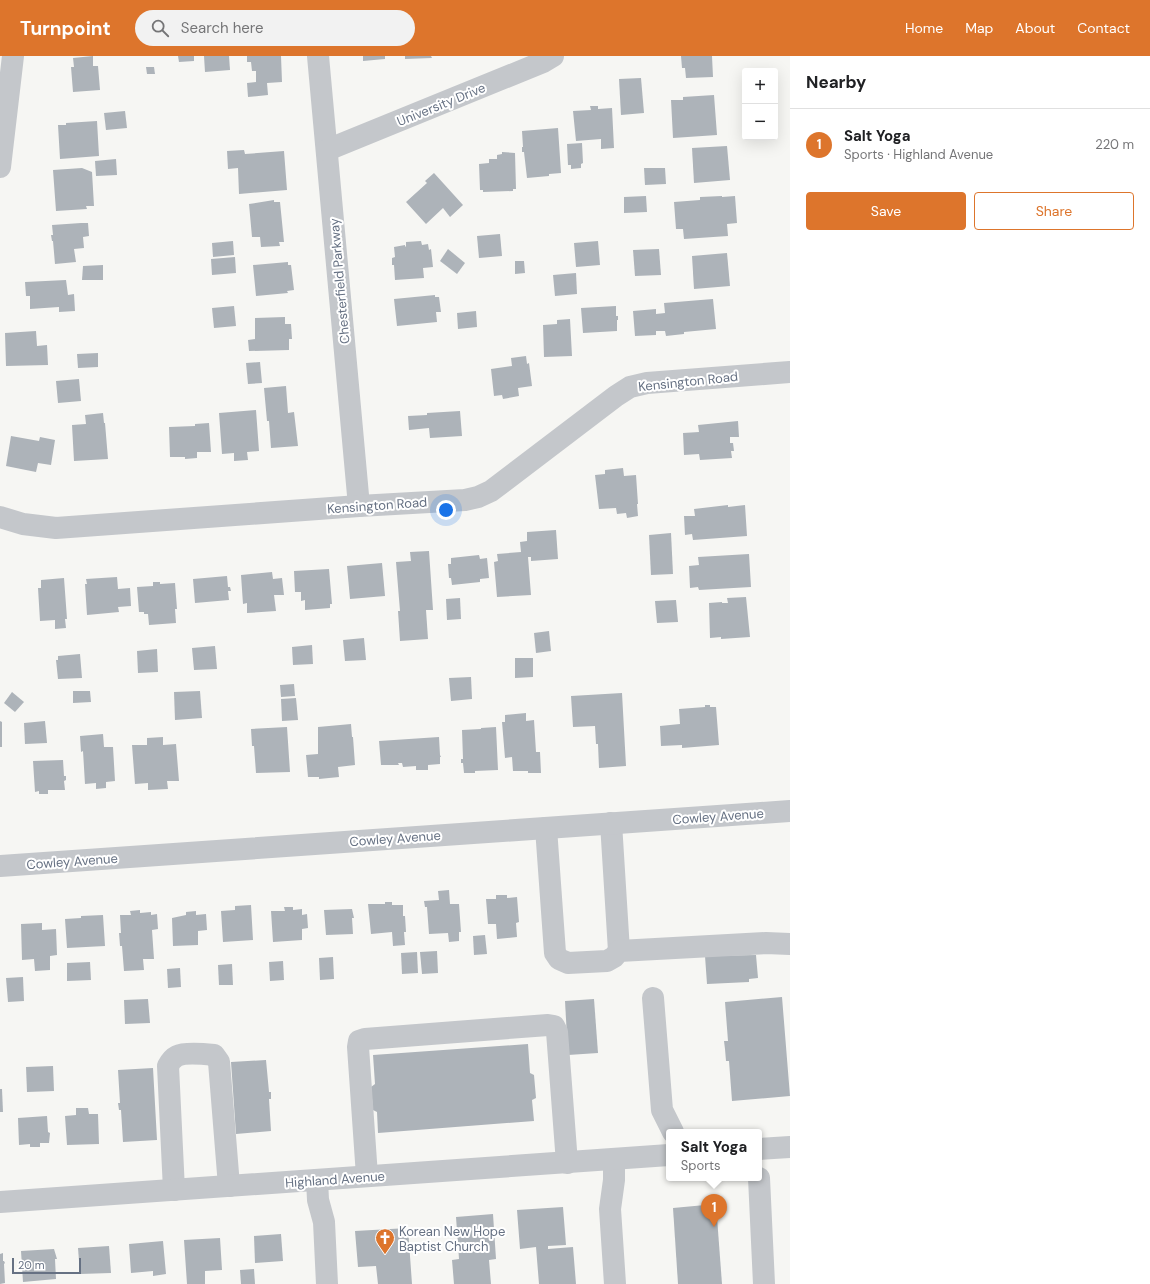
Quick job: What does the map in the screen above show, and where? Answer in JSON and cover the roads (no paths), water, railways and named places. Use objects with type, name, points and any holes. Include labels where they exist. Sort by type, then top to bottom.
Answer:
[{"type":"street","points":[[0,167],[13,56]]},
{"type":"street","name":"Chesterfield Parkway","points":[[318,56],[359,506]]},
{"type":"street","name":"University Drive","points":[[327,150],[543,62],[553,56]]},
{"type":"street","name":"Kensington Road","points":[[0,518],[23,524],[56,528],[359,506],[465,500],[478,497],[491,491],[630,387],[647,383],[790,372]]},
{"type":"street","name":"Cowley Avenue","points":[[0,866],[790,811]]},
{"type":"street","points":[[611,823],[619,952]]},
{"type":"street","points":[[546,828],[555,953],[559,959],[568,963],[606,960],[614,957],[619,952],[766,943],[790,944]]},
{"type":"street","points":[[654,998],[662,1110],[672,1129]]},
{"type":"street","points":[[367,1176],[358,1047],[359,1041],[365,1039],[541,1026],[554,1026],[557,1032],[567,1162]]},
{"type":"street","points":[[174,1190],[168,1066],[172,1060],[178,1056],[202,1054],[214,1055],[218,1062],[229,1186]]},
{"type":"street","points":[[762,1148],[790,1146]]},
{"type":"street","name":"Highland Avenue","points":[[0,1202],[666,1155]]},
{"type":"street","points":[[614,1159],[614,1180],[610,1209],[615,1284]]},
{"type":"street","points":[[317,1180],[318,1200],[324,1222],[327,1284]]},
{"type":"street","points":[[759,1181],[764,1284]]},
{"type":"place","name":"Salt Yoga","points":[[714,1227]]},
{"type":"place","name":"Korean New Hope Baptist Church","points":[[385,1255]]}]
